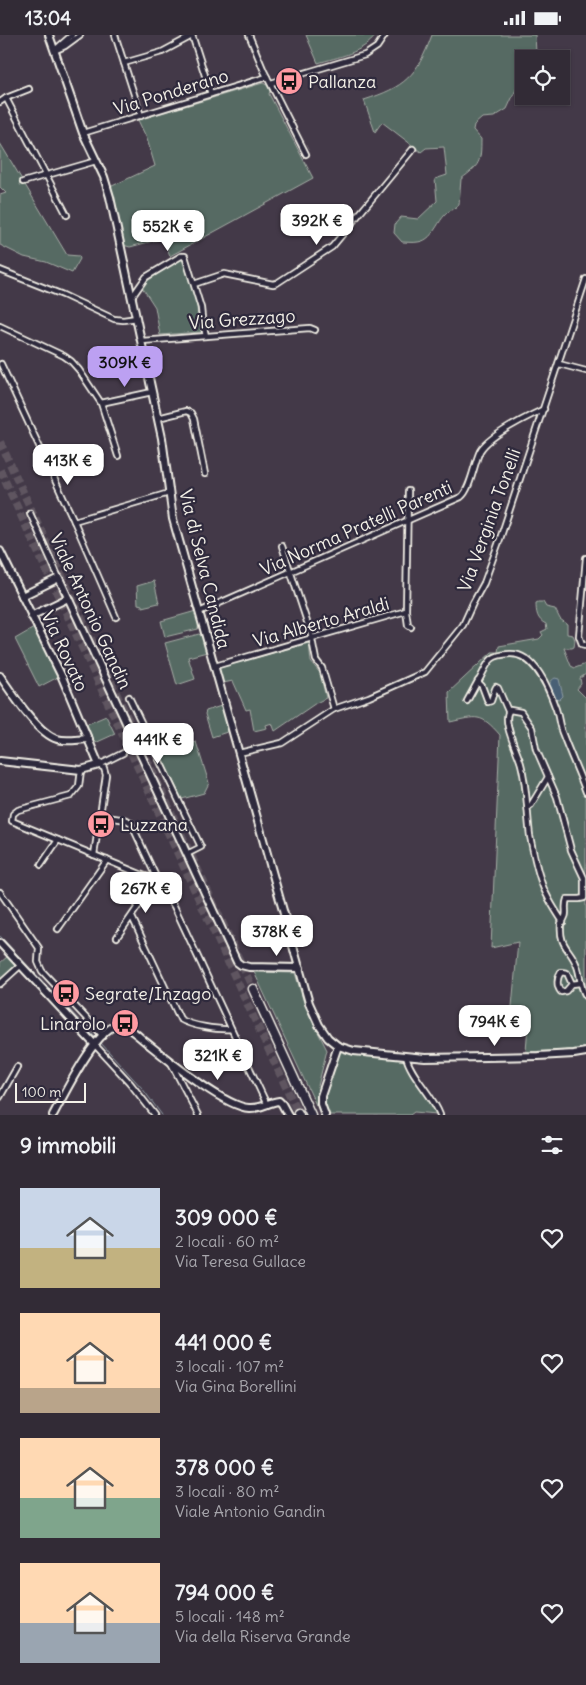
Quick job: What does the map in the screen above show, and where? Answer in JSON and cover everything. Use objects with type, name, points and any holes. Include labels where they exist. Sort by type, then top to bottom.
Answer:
[{"type":"highway","points":[[253,989],[311,1115]]},
{"type":"street","name":"Via di Selva Candida","points":[[49,35],[83,133],[104,177],[110,197],[158,418],[173,519],[309,1003],[319,1025],[328,1038],[338,1046]]},
{"type":"street","points":[[54,51],[72,35]]},
{"type":"street","points":[[54,51],[65,46],[80,35]]},
{"type":"street","points":[[115,35],[141,116]]},
{"type":"street","points":[[124,63],[162,52],[192,35],[211,94]]},
{"type":"street","points":[[249,35],[267,77],[306,154]]},
{"type":"street","points":[[271,83],[365,55],[377,47],[385,35]]},
{"type":"street","name":"Via Ponderano","points":[[83,133],[267,77]]},
{"type":"street","points":[[0,102],[29,89]]},
{"type":"street","points":[[6,98],[67,215]]},
{"type":"street","points":[[194,284],[224,274],[273,284],[277,283],[332,247],[413,149]]},
{"type":"street","points":[[23,182],[96,161]]},
{"type":"street","points":[[132,297],[146,277],[182,256],[186,257],[201,308],[206,336]]},
{"type":"street","points":[[0,270],[63,295],[114,319],[123,320],[136,317]]},
{"type":"street","name":"Via Verginia Tonelli","points":[[239,753],[282,743],[334,709],[369,697],[425,672],[459,633],[484,583],[516,495],[586,279]]},
{"type":"street","points":[[0,326],[69,359],[79,370],[101,403],[118,456]]},
{"type":"street","name":"Via Grezzago","points":[[142,341],[310,328],[315,330]]},
{"type":"street","points":[[559,363],[586,371]]},
{"type":"street","points":[[1,364],[116,617]]},
{"type":"street","points":[[101,403],[152,392]]},
{"type":"street","name":"Via Norma Pratelli Parenti","points":[[199,611],[290,573],[463,496],[467,490],[480,451],[488,441],[544,409]]},
{"type":"street","points":[[158,418],[186,411],[192,415],[205,474]]},
{"type":"street","name":"Via Alberto Araldi","points":[[408,491],[406,611],[408,625],[411,627]]},
{"type":"street","points":[[74,521],[168,493]]},
{"type":"street","name":"Viale Antonio Gandin","points":[[30,513],[238,963],[249,967],[300,968]]},
{"type":"street","points":[[282,546],[312,639],[316,660],[322,668],[334,709]]},
{"type":"street","name":"Via Rovato","points":[[0,551],[62,677],[99,765]]},
{"type":"street","points":[[586,558],[579,636],[580,642],[586,645]]},
{"type":"street","points":[[22,596],[59,578]]},
{"type":"street","points":[[32,616],[68,598]]},
{"type":"street","name":"Via Alberto Araldi","points":[[215,666],[406,611]]},
{"type":"street","points":[[467,701],[495,654],[521,655],[532,663],[538,671],[556,711],[562,735],[586,792]]},
{"type":"street","points":[[0,676],[35,722],[52,737],[62,740],[88,739]]},
{"type":"street","points":[[478,681],[488,702],[491,701],[495,689],[498,688],[508,711],[508,729],[521,764],[528,807],[530,836],[540,881],[563,922]]},
{"type":"street","points":[[129,697],[201,847],[187,854]]},
{"type":"street","points":[[508,711],[520,711],[534,731],[536,749],[557,797],[571,850],[585,881],[584,897],[567,899],[565,904],[567,916],[561,923],[561,939],[577,964],[580,983],[586,996]]},
{"type":"street","points":[[0,761],[80,770],[99,765],[122,753]]},
{"type":"street","points":[[94,855],[106,774],[104,767],[99,765]]},
{"type":"street","points":[[80,770],[80,785],[73,794],[20,809],[13,815],[12,821],[157,879]]},
{"type":"street","points":[[528,807],[548,777]]},
{"type":"street","points":[[100,816],[128,820],[130,822],[157,879],[174,906],[267,1105]]},
{"type":"street","points":[[41,865],[58,841]]},
{"type":"street","points":[[58,929],[107,860]]},
{"type":"street","points":[[117,937],[157,879]]},
{"type":"street","points":[[0,892],[39,948],[38,961],[42,971],[103,1036]]},
{"type":"street","points":[[132,917],[180,1019],[216,1029],[232,1029]]},
{"type":"street","points":[[0,943],[130,1083],[155,1115]]},
{"type":"street","points":[[0,983],[21,965]]},
{"type":"street","points":[[570,985],[580,983]]},
{"type":"street","points":[[53,1115],[76,1072],[95,1045],[114,1025],[122,1024],[171,1063],[235,1105],[250,1108],[280,1101],[288,1115]]},
{"type":"street","points":[[325,1115],[321,1104],[321,1095],[338,1046],[354,1051],[406,1057],[501,1057],[567,1055],[586,1052]]},
{"type":"street","points":[[406,1057],[440,1115]]},
{"type":"street","points":[[171,1063],[198,1115]]},
{"type":"street","points":[[0,1097],[17,1067]]},
{"type":"green space","points":[[306,35],[376,35],[371,41],[357,50],[318,63]]},
{"type":"green space","points":[[432,35],[535,35],[536,50],[515,50],[515,92],[507,109],[494,117],[482,118],[474,125],[473,130],[481,139],[481,153],[476,166],[461,179],[459,204],[445,215],[429,237],[416,242],[402,242],[394,233],[395,224],[401,217],[418,219],[437,201],[435,179],[447,175],[444,147],[426,148],[421,152],[382,122],[375,132],[364,100],[400,85],[415,70]]},
{"type":"green space","points":[[263,83],[267,85],[270,91],[269,94],[313,178],[170,256],[164,238],[130,247],[123,245],[110,187],[155,166],[147,139],[138,120]]},
{"type":"green space","points":[[0,143],[67,255],[79,256],[80,259],[72,273],[46,262],[24,257],[0,245],[0,195],[6,193],[0,187]]},
{"type":"green space","points":[[181,259],[185,261],[202,331],[160,335],[155,307],[142,287],[147,281]]},
{"type":"green space","points":[[154,581],[159,603],[142,607],[142,605],[138,604],[137,586]]},
{"type":"green space","points":[[543,602],[546,607],[555,609],[560,619],[567,624],[567,634],[573,635],[575,640],[574,647],[564,648],[571,666],[575,668],[586,664],[586,674],[580,678],[581,684],[577,689],[586,698],[586,1048],[526,1052],[528,1024],[510,1028],[518,942],[491,948],[500,735],[488,723],[478,718],[467,718],[450,722],[449,692],[492,652],[498,652],[499,646],[539,639],[543,635],[541,632],[547,629],[546,624],[541,620],[536,610],[536,603]]},
{"type":"green space","points":[[196,611],[199,619],[198,629],[165,637],[161,621]]},
{"type":"green space","points":[[34,628],[58,677],[39,687],[15,639]]},
{"type":"green space","points":[[199,634],[203,637],[207,652],[188,657],[195,679],[177,685],[165,643]]},
{"type":"green space","points":[[309,643],[311,662],[320,673],[326,698],[275,731],[272,723],[266,725],[267,728],[254,731],[250,709],[246,710],[233,681],[223,683],[218,668]]},
{"type":"green space","points":[[221,706],[230,731],[212,737],[205,714],[206,711]]},
{"type":"green space","points":[[106,716],[115,734],[93,744],[85,725]]},
{"type":"green space","points":[[196,742],[209,783],[204,793],[182,799],[159,752]]},
{"type":"green space","points":[[8,956],[17,966],[0,980],[0,963]]},
{"type":"green space","points":[[254,972],[295,973],[305,1006],[327,1050],[318,1086],[316,1105]]},
{"type":"green space","points":[[338,1050],[404,1058],[405,1063],[437,1114],[414,1112],[410,1115],[328,1115],[325,1098],[326,1090]]},
{"type":"water","points":[[555,678],[559,679],[563,696],[559,700],[554,698],[551,693],[550,682]]},
{"type":"waterway","points":[[0,936],[97,1039]]},
{"type":"waterway","points":[[100,1042],[142,1088],[162,1115]]},
{"type":"tunnel","points":[[0,442],[253,989]]},
{"type":"tunnel","points":[[0,470],[298,1113]]},
{"type":"place","name":"Pallanza","points":[[289,81]]},
{"type":"place","name":"Luzzana","points":[[101,824]]},
{"type":"place","name":"Segrate/Inzago","points":[[66,993]]},
{"type":"place","name":"Linarolo","points":[[125,1023]]}]
